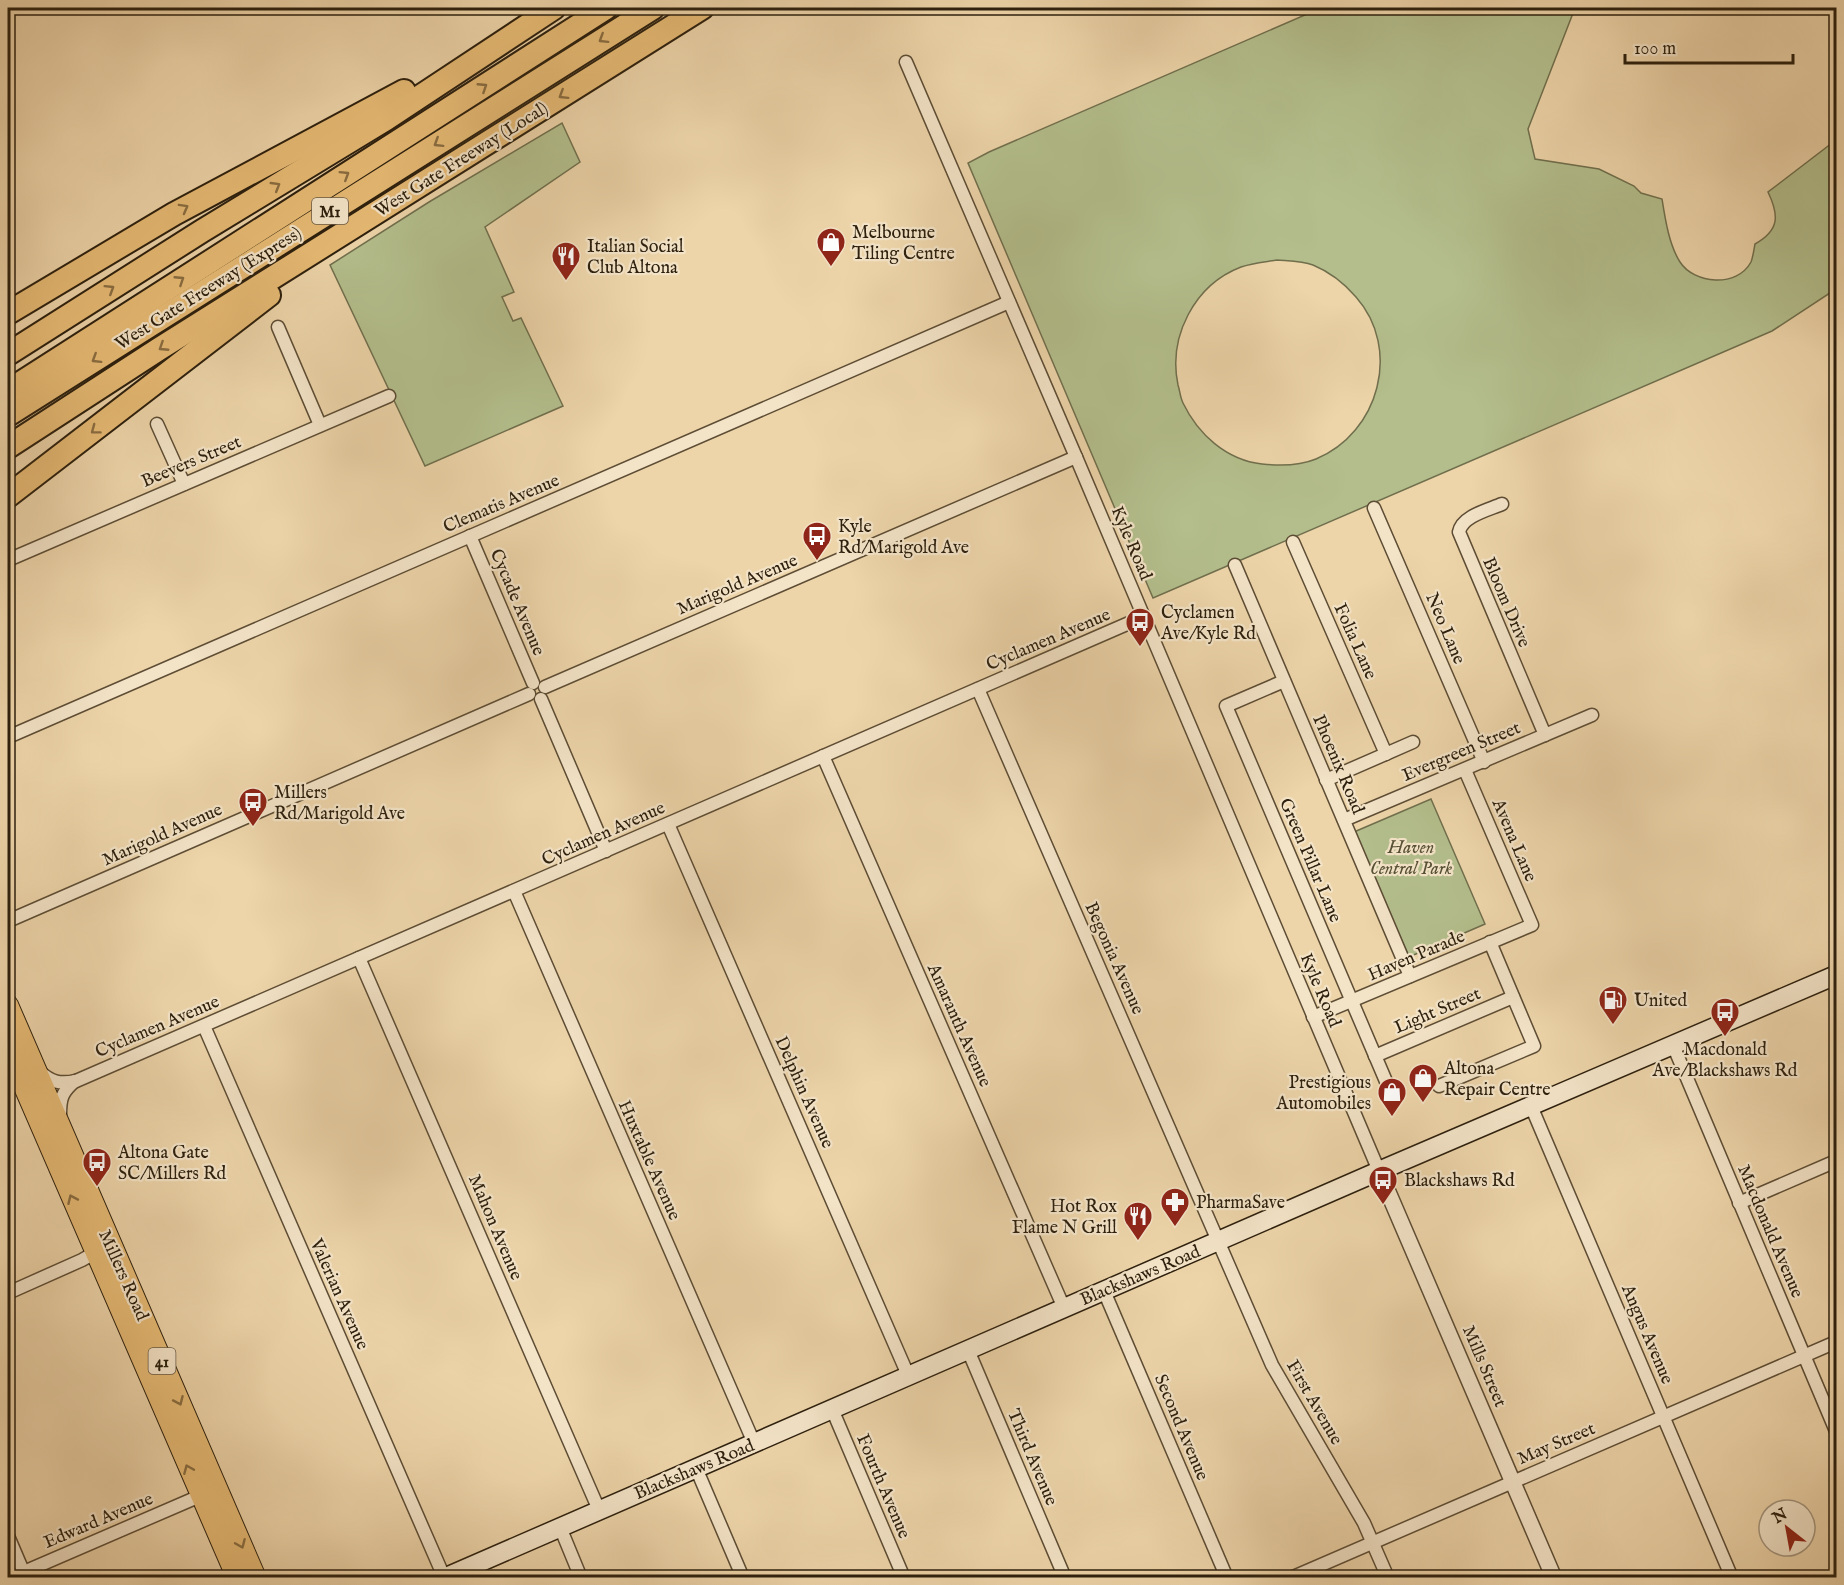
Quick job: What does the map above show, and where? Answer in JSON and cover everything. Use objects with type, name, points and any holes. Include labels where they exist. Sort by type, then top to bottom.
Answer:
[{"type":"highway","points":[[8,313],[174,214],[383,103],[552,8]]},
{"type":"highway","points":[[8,354],[131,275],[386,119],[552,8]]},
{"type":"highway","name":"West Gate Freeway (Express)","points":[[8,391],[606,8]]},
{"type":"highway","name":"West Gate Freeway (Express)","points":[[8,415],[653,8]]},
{"type":"highway","name":"West Gate Freeway (Local)","points":[[8,447],[702,8]]},
{"type":"highway","points":[[13,493],[372,215]]},
{"type":"main road","name":"Blackshaws Road","points":[[444,1577],[1836,975]]},
{"type":"main road","name":"Millers Road","points":[[8,1005],[96,1213],[256,1578]]},
{"type":"main road","name":"Millers Road","points":[[8,1050],[237,1578]]},
{"type":"street","name":"Kyle Road","points":[[906,62],[1379,1171]]},
{"type":"street","name":"Clematis Avenue","points":[[8,737],[1009,302]]},
{"type":"street","points":[[278,327],[320,425]]},
{"type":"street","name":"Beevers Street","points":[[8,560],[389,396]]},
{"type":"street","points":[[158,424],[184,484]]},
{"type":"street","name":"Marigold Avenue","points":[[8,921],[1076,457]]},
{"type":"street","name":"Bloom Drive","points":[[1502,504],[1470,518],[1463,523],[1459,532],[1545,735]]},
{"type":"street","name":"Neo Lane","points":[[1374,508],[1484,762]]},
{"type":"street","name":"Cycade Avenue","points":[[470,536],[606,851]]},
{"type":"street","name":"Folia Lane","points":[[1293,542],[1386,754]]},
{"type":"street","name":"Phoenix Road","points":[[1235,565],[1410,976]]},
{"type":"street","name":"Cyclamen Avenue","points":[[35,1068],[57,1083],[76,1081],[1143,617]]},
{"type":"street","name":"Green Pillar Lane","points":[[1284,681],[1226,706],[1388,1086]]},
{"type":"street","name":"Begonia Avenue","points":[[978,689],[1218,1241]]},
{"type":"street","name":"Evergreen Street","points":[[1344,820],[1592,715]]},
{"type":"street","points":[[1326,780],[1413,742]]},
{"type":"street","name":"Amaranth Avenue","points":[[823,756],[1064,1308]]},
{"type":"street","name":"Avena Lane","points":[[1465,770],[1532,925]]},
{"type":"street","name":"Delphin Avenue","points":[[668,824],[908,1376]]},
{"type":"street","name":"Huxtable Avenue","points":[[513,891],[754,1443]]},
{"type":"street","name":"Haven Parade","points":[[1313,1017],[1532,925]]},
{"type":"street","points":[[1439,1086],[1534,1046],[1490,942]]},
{"type":"street","name":"Mahon Avenue","points":[[359,958],[599,1510]]},
{"type":"street","name":"Light Street","points":[[1375,1056],[1513,997]]},
{"type":"street","name":"Valerian Avenue","points":[[204,1026],[444,1577]]},
{"type":"street","name":"Macdonald Avenue","points":[[1673,1045],[1836,1431]]},
{"type":"street","points":[[61,1127],[60,1100],[66,1089],[76,1081]]},
{"type":"street","name":"Angus Avenue","points":[[1531,1106],[1732,1578]]},
{"type":"street","points":[[1739,1203],[1836,1161]]},
{"type":"street","name":"Mills Street","points":[[1379,1171],[1554,1578]]},
{"type":"street","points":[[8,1293],[96,1252],[99,1239],[96,1213]]},
{"type":"street","name":"First Avenue","points":[[1218,1241],[1272,1365],[1373,1542],[1388,1578]]},
{"type":"street","name":"Second Avenue","points":[[1104,1291],[1227,1578]]},
{"type":"street","name":"May Street","points":[[1291,1578],[1836,1342]]},
{"type":"street","name":"Third Avenue","points":[[968,1350],[1065,1578]]},
{"type":"street","name":"Fourth Avenue","points":[[832,1409],[904,1578]]},
{"type":"street","points":[[696,1468],[743,1578]]},
{"type":"street","name":"Edward Avenue","points":[[10,1578],[200,1496]]},
{"type":"street","points":[[560,1527],[581,1578]]},
{"type":"street","points":[[8,1536],[24,1572]]},
{"type":"green space","points":[[1321,8],[1575,8],[1528,129],[1535,159],[1599,169],[1634,186],[1641,193],[1662,199],[1670,240],[1680,262],[1695,275],[1716,280],[1736,276],[1745,270],[1751,262],[1755,244],[1763,239],[1773,227],[1774,208],[1768,192],[1836,140],[1836,289],[1772,331],[1153,598],[968,163]],"holes":[[[1277,260],[1313,265],[1342,283],[1356,297],[1370,318],[1378,341],[1380,364],[1377,388],[1368,410],[1355,430],[1338,447],[1316,459],[1283,465],[1249,462],[1225,451],[1205,435],[1182,401],[1176,367],[1181,331],[1188,315],[1210,286],[1224,275],[1241,267]]]},
{"type":"green space","points":[[562,123],[580,162],[485,227],[514,292],[502,297],[513,321],[521,318],[563,406],[425,466],[330,265],[429,202]]},
{"type":"green space","name":"Haven Central Park","points":[[1431,799],[1485,924],[1409,957],[1354,832]]},
{"type":"place","name":"Melbourne Tiling Centre","points":[[831,268]]},
{"type":"place","name":"Italian Social Club Altona","points":[[566,282]]},
{"type":"place","name":"Kyle Rd/Marigold Ave","points":[[817,562]]},
{"type":"place","name":"Cyclamen Ave/Kyle Rd","points":[[1140,648]]},
{"type":"place","name":"Millers Rd/Marigold Ave","points":[[253,828]]},
{"type":"place","name":"United","points":[[1613,1026]]},
{"type":"place","name":"Macdonald Ave/Blackshaws Rd","points":[[1725,1038]]},
{"type":"place","name":"Altona Repair Centre","points":[[1423,1104]]},
{"type":"place","name":"Prestigious Automobiles","points":[[1392,1118]]},
{"type":"place","name":"Altona Gate SC/Millers Rd","points":[[97,1188]]},
{"type":"place","name":"Blackshaws Rd","points":[[1383,1206]]},
{"type":"place","name":"PharmaSave","points":[[1175,1228]]},
{"type":"place","name":"Hot Rox Flame N Grill","points":[[1138,1242]]}]
